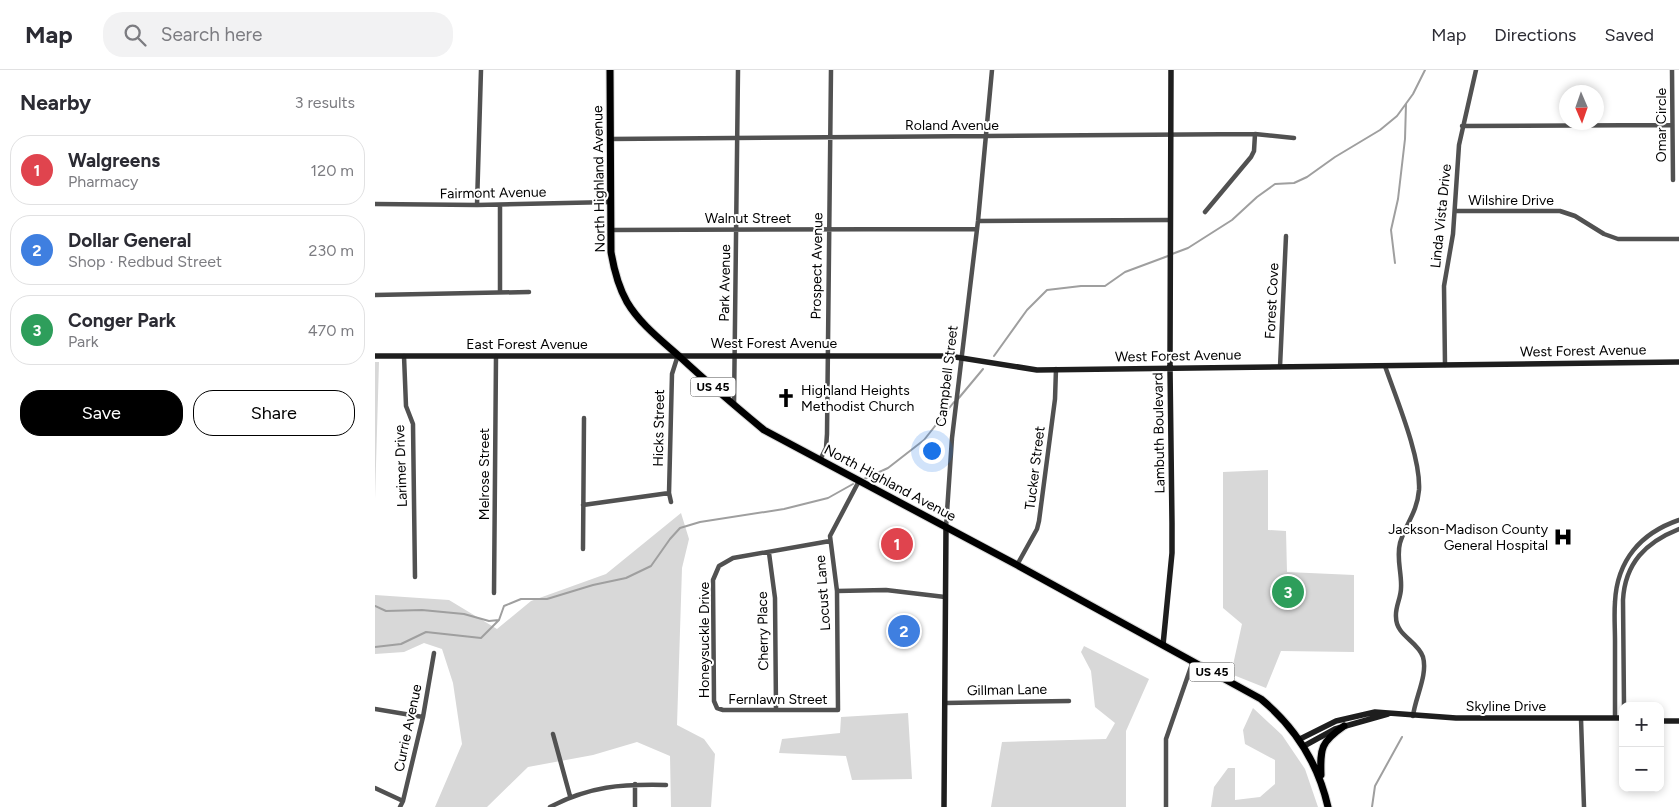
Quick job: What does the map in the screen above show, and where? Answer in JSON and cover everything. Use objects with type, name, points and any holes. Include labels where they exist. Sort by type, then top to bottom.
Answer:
[{"type":"main road","name":"North Highland Avenue","points":[[610,70],[610,230],[614,271],[628,304],[652,333],[764,430],[1017,565],[1261,699],[1281,717],[1302,743],[1315,766],[1328,807]]},
{"type":"main road","points":[[1321,781],[1321,749],[1331,735],[1344,726]]},
{"type":"street","points":[[477,205],[481,70]]},
{"type":"street","name":"Park Avenue","points":[[734,406],[737,70]]},
{"type":"street","name":"Prospect Avenue","points":[[820,460],[826,448],[827,434],[831,70]]},
{"type":"street","name":"Campbell Street","points":[[944,807],[946,527],[952,445],[978,221],[992,70]]},
{"type":"street","name":"Lambuth Boulevard","points":[[1163,645],[1173,523],[1170,368],[1171,70]]},
{"type":"street","name":"Linda Vista Drive","points":[[1445,365],[1443,293],[1456,211],[1459,145],[1476,70]]},
{"type":"street","name":"Omar Circle","points":[[1672,70],[1673,180]]},
{"type":"street","points":[[1462,126],[1672,125]]},
{"type":"street","name":"Roland Avenue","points":[[611,139],[1171,134],[1255,134],[1294,138]]},
{"type":"street","points":[[1205,212],[1251,157],[1254,151],[1255,134]]},
{"type":"street","name":"Fairmont Avenue","points":[[375,204],[500,205],[611,202]]},
{"type":"street","points":[[500,205],[500,292]]},
{"type":"street","name":"Wilshire Drive","points":[[1456,211],[1560,211],[1575,216],[1610,237],[1618,239],[1679,239]]},
{"type":"street","points":[[978,221],[1170,220]]},
{"type":"street","name":"Walnut Street","points":[[610,230],[977,229]]},
{"type":"street","name":"Forest Cove","points":[[1280,367],[1286,236]]},
{"type":"street","points":[[375,295],[529,292]]},
{"type":"street","name":"West Forest Avenue","points":[[678,355],[963,357],[1022,368],[1056,369],[1679,362]]},
{"type":"street","name":"East Forest Avenue","points":[[375,356],[678,355]]},
{"type":"street","name":"Hicks Street","points":[[671,502],[669,493],[672,374],[678,355]]},
{"type":"street","name":"Larimer Drive","points":[[404,356],[406,406],[413,424],[415,577]]},
{"type":"street","name":"Melrose Street","points":[[494,592],[496,356]]},
{"type":"street","points":[[1385,366],[1413,453],[1418,476],[1419,490],[1416,506],[1399,549],[1401,586],[1396,613],[1397,627],[1419,649],[1423,657],[1423,676],[1413,716]]},
{"type":"street","name":"Tucker Street","points":[[1017,565],[1037,529],[1039,521],[1055,399],[1056,369]]},
{"type":"street","points":[[583,549],[584,418]]},
{"type":"street","name":"Locust Lane","points":[[838,710],[837,591],[830,541],[832,529],[861,482]]},
{"type":"street","points":[[583,505],[669,493]]},
{"type":"street","points":[[1615,718],[1615,602],[1621,572],[1633,549],[1645,538],[1660,527],[1679,520]]},
{"type":"street","points":[[1624,702],[1623,600],[1625,584],[1635,562],[1643,551],[1662,536],[1679,529]]},
{"type":"street","name":"Honeysuckle Drive","points":[[717,708],[713,701],[713,580],[719,566],[733,558],[830,541]]},
{"type":"street","name":"Cherry Place","points":[[769,553],[775,598],[776,709]]},
{"type":"street","points":[[837,591],[886,590],[945,597]]},
{"type":"street","name":"Currie Avenue","points":[[400,807],[423,717],[434,653]]},
{"type":"street","points":[[1166,807],[1166,739],[1193,661]]},
{"type":"street","name":"Gillman Lane","points":[[945,702],[1069,701]]},
{"type":"street","name":"Fernlawn Street","points":[[717,708],[723,710],[838,710]]},
{"type":"street","points":[[375,709],[423,717]]},
{"type":"street","name":"Skyline Drive","points":[[1302,743],[1336,721],[1375,712],[1456,718],[1619,718]]},
{"type":"street","name":"Skyline Drive","points":[[1302,743],[1344,726],[1390,713]]},
{"type":"street","points":[[1581,719],[1584,807]]},
{"type":"street","points":[[1664,720],[1679,721]]},
{"type":"street","points":[[553,734],[570,796]]},
{"type":"street","points":[[635,784],[635,807]]},
{"type":"street","points":[[550,807],[570,796],[596,788],[635,784],[666,786]]},
{"type":"street","points":[[375,788],[403,801]]},
{"type":"shaded area","points":[[375,362],[379,362],[375,499]]},
{"type":"shaded area","points":[[1268,470],[1268,530],[1286,531],[1287,572],[1354,575],[1354,652],[1281,651],[1266,688],[1231,674],[1242,624],[1223,608],[1223,472]]},
{"type":"shaded area","points":[[681,513],[689,539],[682,568],[677,725],[704,739],[715,754],[711,807],[671,807],[670,756],[637,742],[593,755],[528,767],[487,807],[435,807],[462,744],[453,683],[442,649],[424,643],[404,652],[375,654],[375,595],[449,600],[497,629],[531,601],[606,574]]},
{"type":"shaded area","points":[[1084,646],[1149,679],[1126,731],[1126,807],[991,807],[1002,742],[1106,739],[1115,723],[1095,707],[1091,671],[1081,652]]},
{"type":"shaded area","points":[[1253,708],[1282,735],[1305,769],[1318,807],[1211,807],[1214,787],[1228,768],[1235,768],[1235,800],[1260,797],[1275,784],[1275,760],[1245,744],[1243,730]]},
{"type":"shaded area","points":[[908,713],[912,779],[852,780],[846,756],[779,753],[782,739],[840,733],[841,717]]},
{"type":"waterway","points":[[1172,254],[1188,248],[1232,220],[1257,197],[1275,184],[1294,183],[1307,177],[1335,157],[1380,130],[1397,116],[1413,94],[1425,70]]},
{"type":"waterway","points":[[1395,263],[1391,230],[1398,199],[1405,139],[1406,104]]},
{"type":"waterway","points":[[994,356],[1027,310],[1047,290],[1081,286],[1105,286],[1125,272],[1168,256]]},
{"type":"waterway","points":[[958,399],[983,369]]},
{"type":"waterway","points":[[864,479],[888,468],[924,440],[954,402]]},
{"type":"waterway","points":[[375,606],[386,611],[422,610],[464,614],[489,621],[499,620],[504,606],[521,599],[547,599],[593,585],[626,578],[651,566],[680,528],[700,522],[784,509],[828,498],[853,484]]},
{"type":"waterway","points":[[375,647],[401,644],[426,632],[481,638],[499,620]]},
{"type":"waterway","points":[[1372,807],[1375,786],[1402,737]]},
{"type":"place","name":"Highland Heights Methodist Church","points":[[786,398]]},
{"type":"place","name":"Jackson-Madison County General Hospital","points":[[1563,537]]},
{"type":"place","name":"Walgreens","points":[[897,544]]},
{"type":"place","name":"Conger Park","points":[[1288,592]]},
{"type":"place","name":"Dollar General","points":[[904,631]]}]
